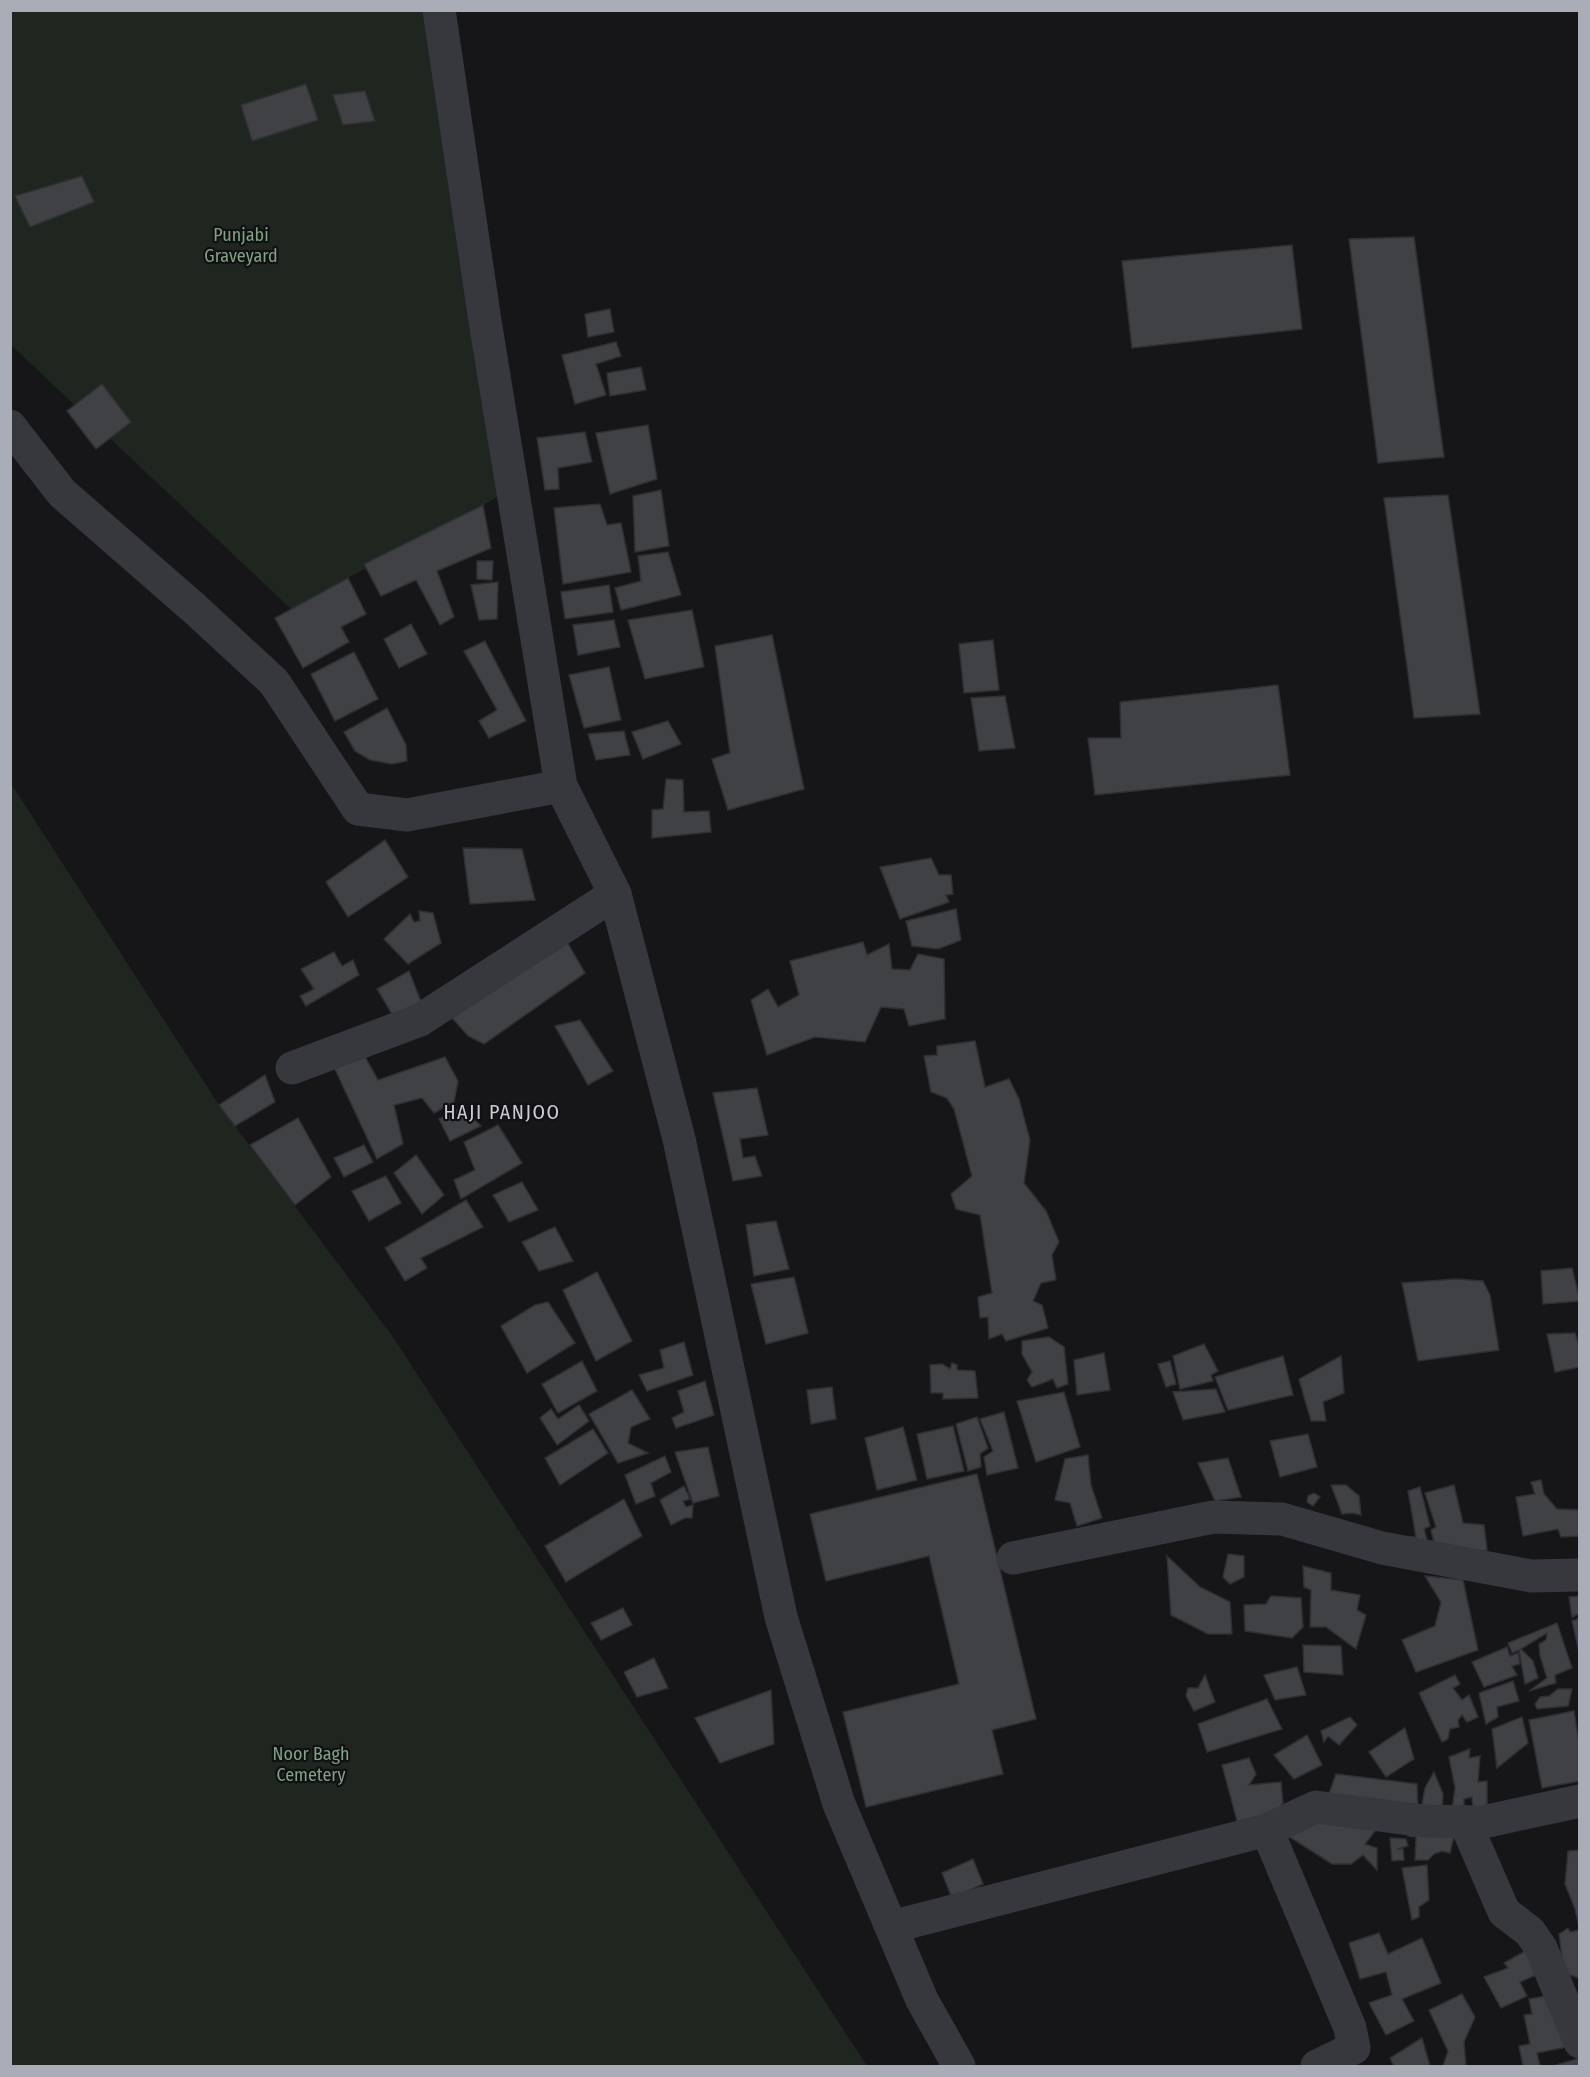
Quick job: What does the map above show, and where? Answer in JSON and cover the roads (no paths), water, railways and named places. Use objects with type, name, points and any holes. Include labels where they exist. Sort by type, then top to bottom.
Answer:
[{"type":"street","points":[[439,10],[485,321],[561,786],[615,894],[679,1139],[782,1617],[839,1804],[922,2000],[959,2067]]},
{"type":"street","points":[[10,426],[62,493],[195,609],[274,682],[358,809],[407,815],[561,786]]},
{"type":"street","points":[[292,1068],[420,1020],[615,894]]},
{"type":"street","points":[[1013,1558],[1213,1517],[1282,1519],[1382,1548],[1531,1576],[1580,1575]]},
{"type":"street","points":[[891,1927],[1267,1830],[1316,1807],[1425,1821],[1483,1822],[1580,1801]]},
{"type":"street","points":[[1465,1822],[1504,1912],[1530,1932],[1541,1948],[1580,2042]]},
{"type":"street","points":[[1267,1830],[1350,2028],[1354,2048],[1317,2067]]},
{"type":"district","name":"HAJI PANJOO","points":[[502,1112]]},
{"type":"park label","name":"Punjabi Graveyard","points":[[241,245]]},
{"type":"park label","name":"Noor Bagh Cemetery","points":[[311,1764]]}]
